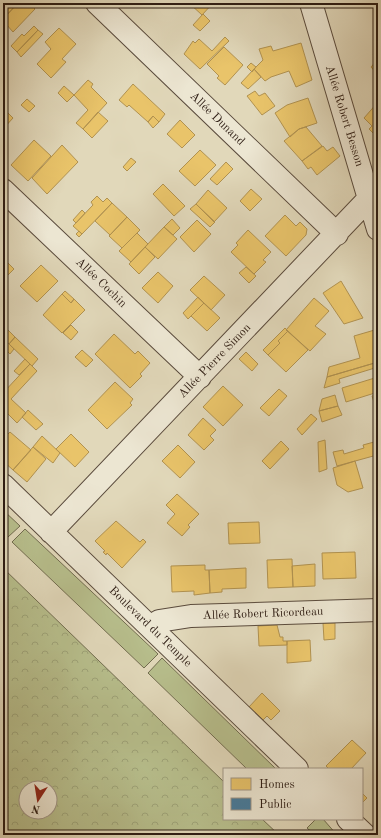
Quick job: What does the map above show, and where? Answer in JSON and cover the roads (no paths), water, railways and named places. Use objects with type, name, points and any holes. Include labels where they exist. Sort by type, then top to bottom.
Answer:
[{"type":"street","name":"Allée Dunand","points":[[97,3],[337,234]]},
{"type":"street","name":"Allée Robert Besson","points":[[311,3],[374,194],[378,229]]},
{"type":"street","name":"Allée Cochin","points":[[3,190],[200,377]]},
{"type":"street","name":"Allée Pierre Simon","points":[[51,532],[374,194]]},
{"type":"street","name":"Boulevard du Temple","points":[[3,485],[296,768]]},
{"type":"street","name":"Allée Robert Ricordeau","points":[[151,627],[159,621],[191,616],[378,610]]},
{"type":"street","points":[[349,820],[365,835]]}]
